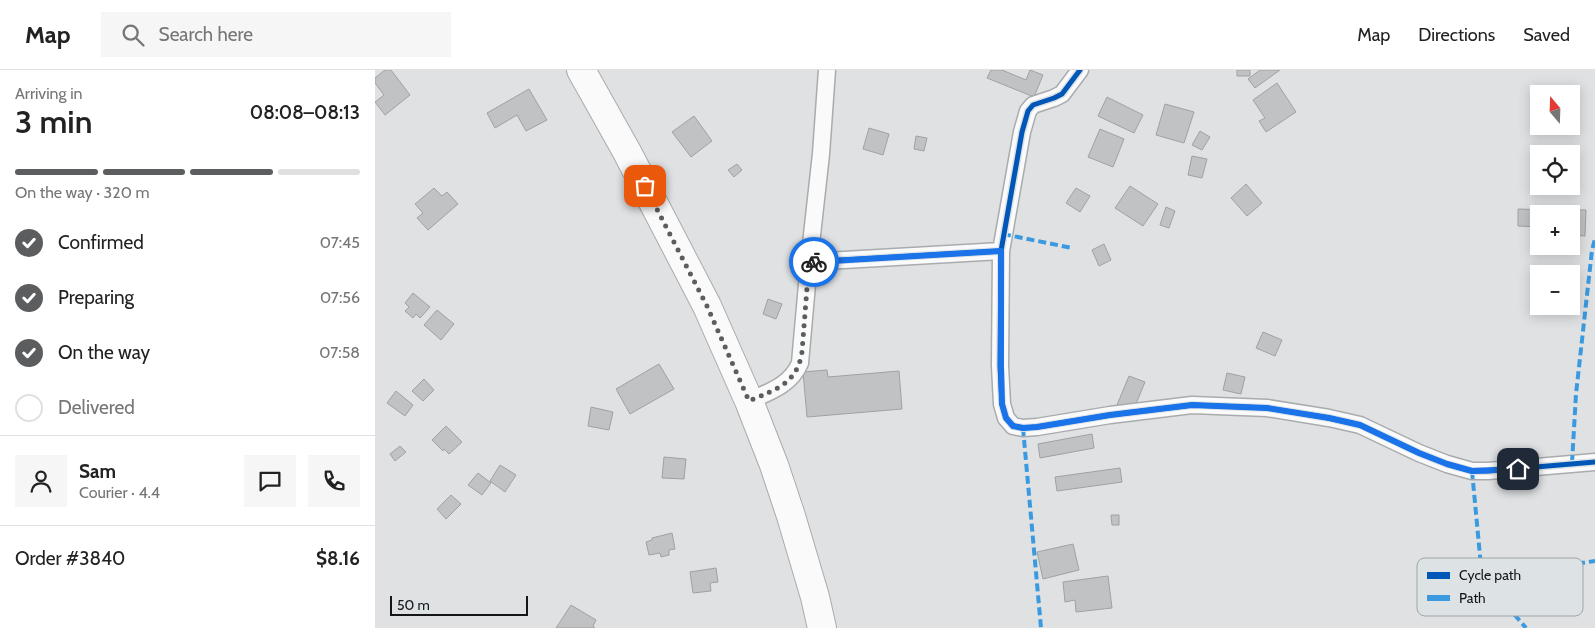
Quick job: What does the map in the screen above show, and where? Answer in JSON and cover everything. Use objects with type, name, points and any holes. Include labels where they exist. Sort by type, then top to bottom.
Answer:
[{"type":"highway","points":[[581,70],[627,152],[707,306],[749,401],[774,464],[791,516],[815,597],[822,628]]},
{"type":"street","points":[[749,401],[789,380],[798,368],[802,352],[827,70]]},
{"type":"street","points":[[1080,70],[1062,94],[1033,105],[1028,111],[1022,132],[1001,251],[1002,404],[1006,418],[1013,426],[1023,428],[1037,427],[1110,415],[1192,405],[1267,408],[1360,425],[1419,453],[1472,471],[1511,470],[1595,462]]},
{"type":"street","points":[[809,262],[1001,251]]},
{"type":"building","points":[[385,70],[391,70],[410,95],[385,115],[375,102],[384,95],[375,83],[375,78]]},
{"type":"building","points":[[991,70],[1002,70],[1026,80],[1030,70],[1043,75],[1034,97],[987,78]]},
{"type":"building","points":[[1237,70],[1250,70],[1250,76],[1237,76]]},
{"type":"building","points":[[1260,70],[1280,70],[1255,88],[1248,79]]},
{"type":"building","points":[[1277,83],[1296,112],[1266,132],[1259,121],[1265,118],[1253,100]]},
{"type":"building","points":[[529,89],[547,120],[526,131],[517,115],[495,128],[487,113]]},
{"type":"building","points":[[1107,97],[1143,115],[1134,133],[1098,116]]},
{"type":"building","points":[[1165,104],[1194,112],[1184,143],[1156,135]]},
{"type":"building","points":[[694,116],[712,141],[691,157],[672,132]]},
{"type":"building","points":[[869,128],[889,134],[883,155],[863,149]]},
{"type":"building","points":[[1100,129],[1124,139],[1113,167],[1088,157]]},
{"type":"building","points":[[1200,131],[1210,137],[1202,150],[1192,145]]},
{"type":"building","points":[[916,136],[927,138],[924,151],[914,149]]},
{"type":"building","points":[[1192,156],[1207,159],[1202,178],[1188,175]]},
{"type":"building","points":[[737,164],[742,170],[734,177],[728,170]]},
{"type":"building","points":[[1246,184],[1262,203],[1247,216],[1231,198]]},
{"type":"building","points":[[1130,186],[1158,204],[1143,226],[1115,208]]},
{"type":"building","points":[[434,188],[442,196],[447,192],[458,204],[428,230],[417,218],[423,213],[415,204]]},
{"type":"building","points":[[1076,188],[1090,196],[1080,212],[1066,203]]},
{"type":"building","points":[[1166,207],[1175,211],[1169,228],[1160,225]]},
{"type":"building","points":[[1518,209],[1530,209],[1530,227],[1518,226]]},
{"type":"building","points":[[1580,210],[1586,210],[1585,236],[1580,236]]},
{"type":"building","points":[[1104,244],[1111,260],[1099,266],[1092,250]]},
{"type":"building","points":[[413,293],[430,307],[420,318],[416,314],[413,318],[405,311],[409,307],[405,303]]},
{"type":"building","points":[[768,299],[782,304],[776,319],[763,314]]},
{"type":"building","points":[[437,310],[454,324],[441,340],[424,325]]},
{"type":"building","points":[[1263,332],[1282,340],[1275,356],[1256,348]]},
{"type":"building","points":[[659,364],[674,389],[630,414],[616,389]]},
{"type":"building","points":[[827,370],[828,377],[899,371],[902,409],[807,417],[803,372]]},
{"type":"building","points":[[1227,373],[1245,377],[1241,394],[1223,390]]},
{"type":"building","points":[[1129,376],[1145,382],[1133,411],[1117,405]]},
{"type":"building","points":[[424,379],[434,390],[423,401],[412,391]]},
{"type":"building","points":[[396,391],[413,405],[405,416],[387,403]]},
{"type":"building","points":[[591,407],[613,412],[609,430],[588,426]]},
{"type":"building","points":[[446,426],[462,442],[449,454],[432,440]]},
{"type":"building","points":[[1092,434],[1094,448],[1040,458],[1038,444]]},
{"type":"building","points":[[400,446],[406,452],[395,461],[390,454]]},
{"type":"building","points":[[664,457],[686,459],[684,479],[662,478]]},
{"type":"building","points":[[500,465],[516,475],[505,492],[490,481]]},
{"type":"building","points":[[1120,468],[1122,482],[1057,491],[1055,477]]},
{"type":"building","points":[[478,473],[491,483],[482,495],[468,485]]},
{"type":"building","points":[[451,495],[461,504],[446,519],[437,509]]},
{"type":"building","points":[[1111,515],[1119,515],[1119,525],[1112,525]]},
{"type":"building","points":[[672,533],[675,549],[669,550],[669,555],[661,557],[660,553],[649,555],[646,542],[652,540],[652,538]]},
{"type":"building","points":[[1073,544],[1079,570],[1043,579],[1037,552]]},
{"type":"building","points":[[716,568],[718,582],[710,583],[711,591],[693,593],[690,572]]},
{"type":"building","points":[[1108,576],[1112,608],[1076,612],[1075,600],[1065,602],[1063,582]]},
{"type":"building","points":[[571,605],[596,620],[593,626],[595,628],[556,628]]},
{"type":"marked path","points":[[1003,234],[1072,248]]},
{"type":"marked path","points":[[1572,463],[1576,394],[1592,250],[1595,239]]},
{"type":"marked path","points":[[1023,428],[1041,628]]},
{"type":"marked path","points":[[1472,471],[1480,558]]},
{"type":"marked path","points":[[1583,563],[1595,561]]},
{"type":"marked path","points":[[1516,616],[1526,628]]},
{"type":"cycle path","points":[[1001,251],[1022,132],[1028,111],[1033,105],[1062,94],[1080,70]]},
{"type":"cycle path","points":[[809,262],[1001,251],[1000,366],[1002,404],[1006,418],[1013,426],[1023,428],[1037,427],[1110,415],[1192,405],[1267,408],[1360,425],[1419,453],[1472,471],[1595,462]]},
{"type":"way so far","points":[[645,186],[707,306],[749,401],[778,387],[789,380],[796,372],[802,352],[809,262],[814,262]]},
{"type":"route","points":[[814,262],[1001,251],[1002,404],[1006,418],[1013,426],[1023,428],[1037,427],[1151,409],[1192,405],[1267,408],[1360,425],[1419,453],[1472,471],[1518,469]]}]
